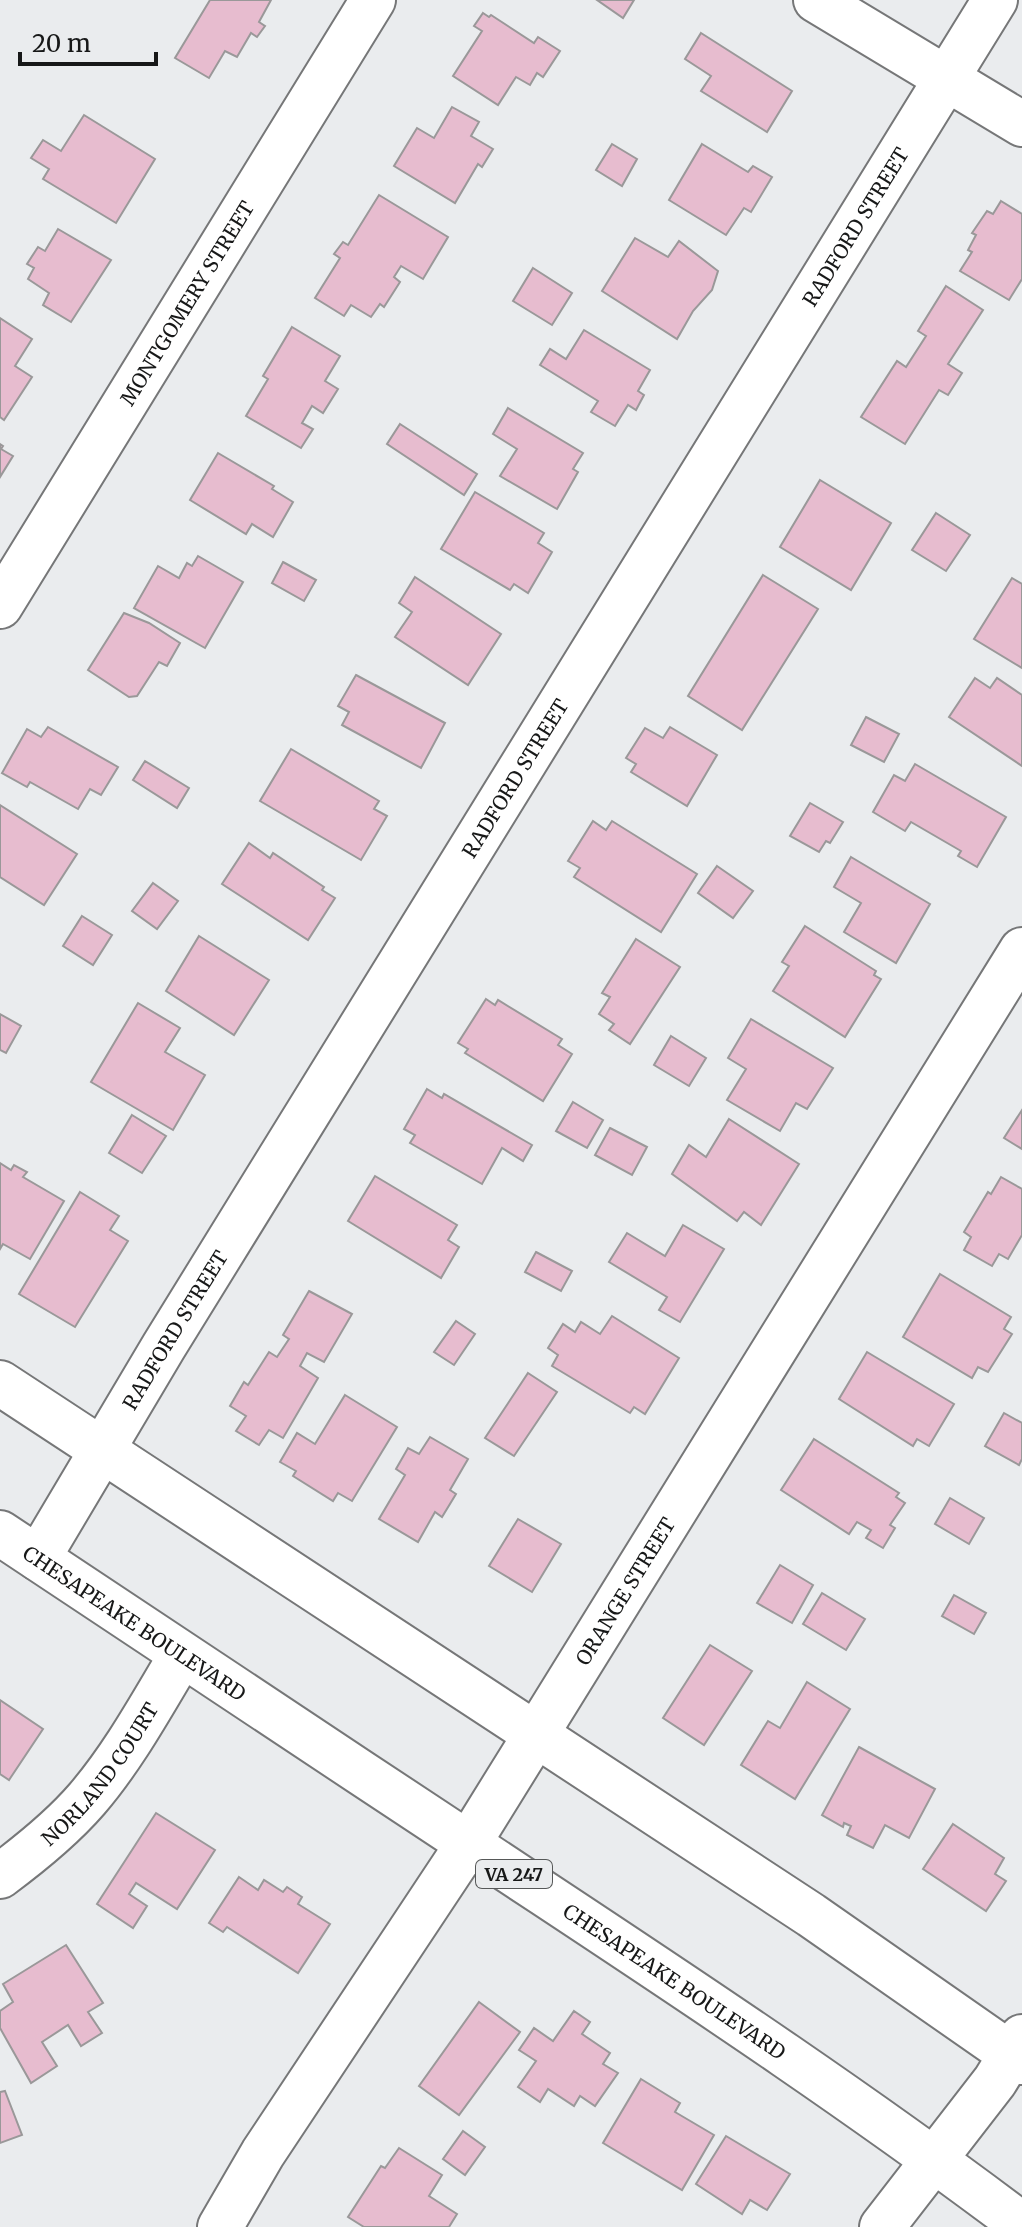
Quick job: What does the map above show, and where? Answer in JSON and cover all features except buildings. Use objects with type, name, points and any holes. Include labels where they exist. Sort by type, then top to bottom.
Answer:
[{"type":"street","name":"MONTGOMERY STREET","points":[[0,606],[373,0]]},
{"type":"street","points":[[816,0],[1022,124]]},
{"type":"street","name":"RADFORD STREET","points":[[38,1558],[172,1332],[995,0]]},
{"type":"street","name":"ORANGE STREET","points":[[220,2227],[263,2153],[468,1844],[1022,950]]},
{"type":"street","points":[[0,1383],[1019,2051],[882,2227]]},
{"type":"street","name":"CHESAPEAKE BOULEVARD","points":[[0,1533],[181,1656],[751,2031],[1022,2225]]},
{"type":"street","name":"NORLAND COURT","points":[[0,1876],[33,1852],[86,1800],[122,1752],[181,1656]]}]
